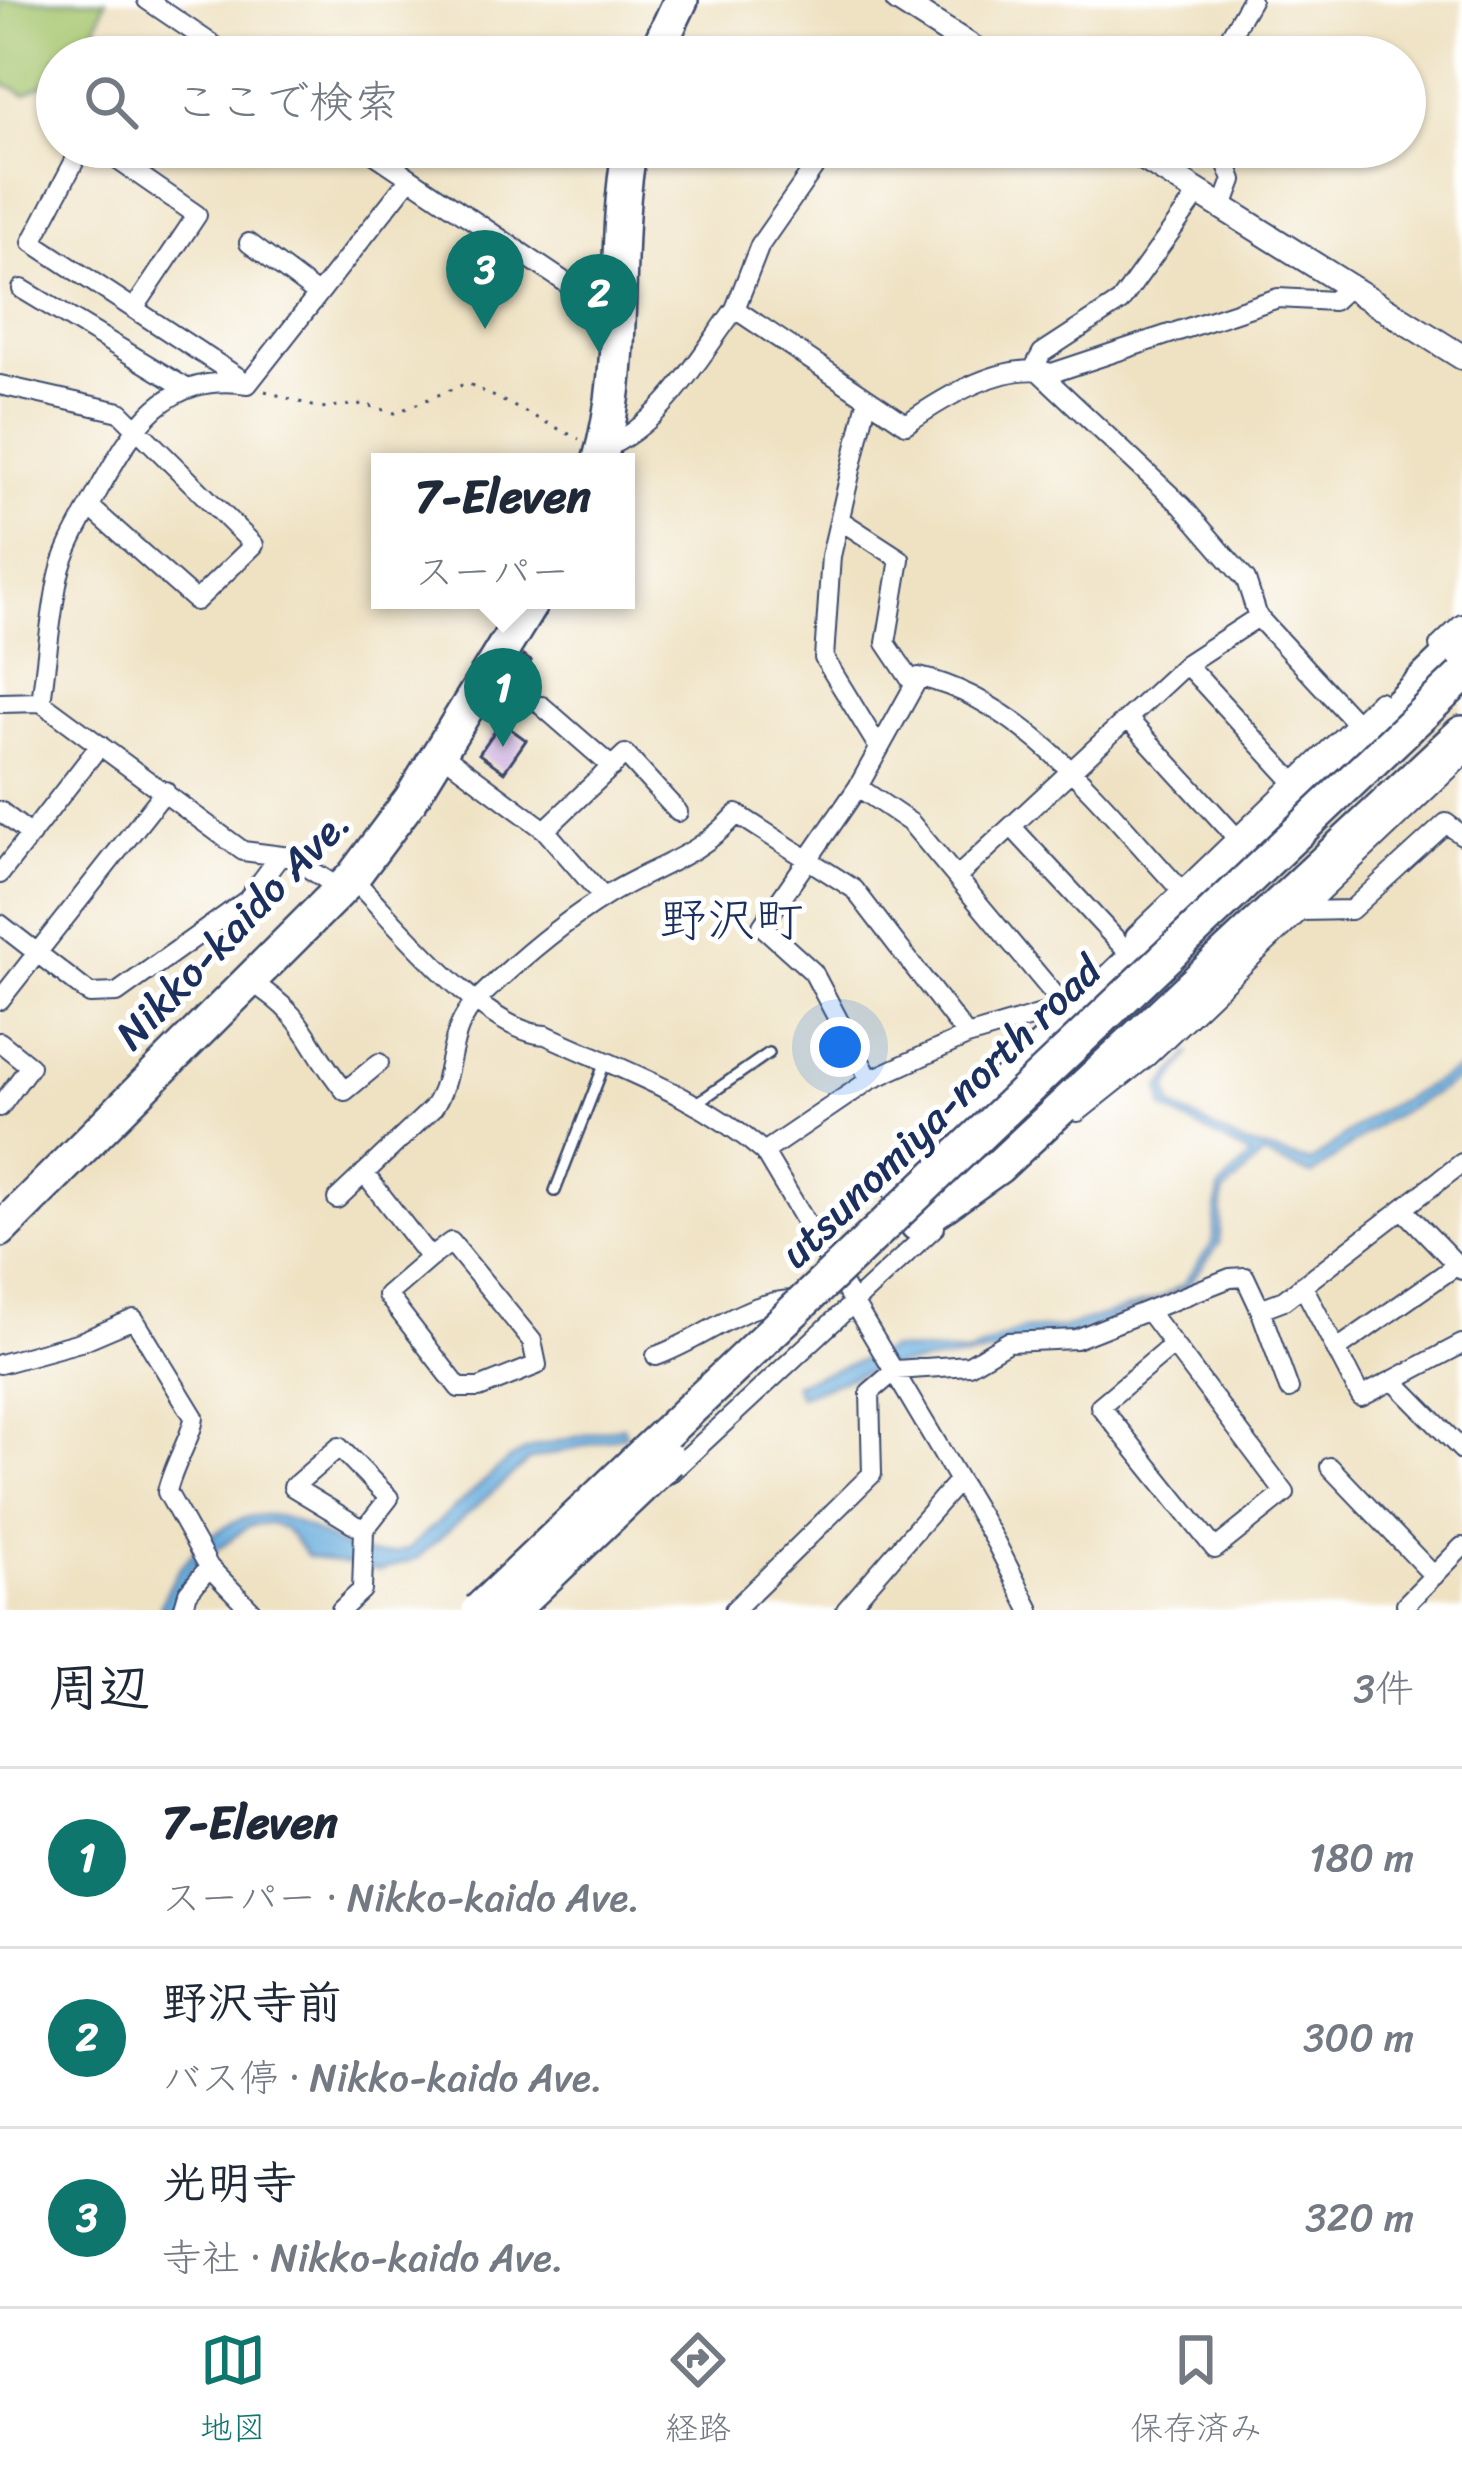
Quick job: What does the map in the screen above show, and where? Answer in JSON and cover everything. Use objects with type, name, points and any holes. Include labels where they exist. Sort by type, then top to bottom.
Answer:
[{"type":"highway","points":[[664,36],[681,0]]},
{"type":"highway","points":[[601,453],[611,404],[618,220],[627,168]]},
{"type":"highway","name":"Nikko-kaido Ave.","points":[[0,1230],[347,884],[441,752],[528,609]]},
{"type":"highway","name":"utsunomiya-north road","points":[[478,1610],[975,1137],[1456,660]]},
{"type":"highway","name":"utsunomiya-north road","points":[[512,1610],[1462,707]]},
{"type":"highway","points":[[917,1224],[998,1167],[1462,734]]},
{"type":"street","points":[[147,0],[200,36]]},
{"type":"street","points":[[898,0],[954,36]]},
{"type":"street","points":[[1231,36],[1252,0]]},
{"type":"street","points":[[71,168],[32,242],[136,306],[248,384]]},
{"type":"street","points":[[129,168],[197,215],[136,306]]},
{"type":"street","points":[[395,168],[614,315]]},
{"type":"street","points":[[604,453],[656,415],[735,309],[760,245],[814,168]]},
{"type":"street","points":[[1158,168],[1384,313],[1462,357]]},
{"type":"street","points":[[1222,209],[1233,180],[1228,168]]},
{"type":"street","points":[[248,384],[410,178]]},
{"type":"street","points":[[1034,368],[1042,353],[1120,302],[1198,194]]},
{"type":"street","points":[[250,243],[317,294]]},
{"type":"street","points":[[22,289],[186,388]]},
{"type":"street","points":[[735,309],[906,424],[944,397],[1034,368],[1052,373],[1278,298],[1333,301],[1346,289]]},
{"type":"street","points":[[1384,313],[1462,373]]},
{"type":"street","points":[[1034,368],[1182,506],[1246,580],[1258,616],[1356,723]]},
{"type":"street","points":[[41,702],[59,574],[135,424],[186,388],[227,381],[248,384]]},
{"type":"street","points":[[0,385],[120,412],[254,545],[196,601],[90,507]]},
{"type":"street","points":[[867,401],[840,520],[824,658],[879,748]]},
{"type":"street","points":[[840,520],[900,559],[886,643],[914,685]]},
{"type":"street","points":[[959,875],[1186,664],[1258,616]]},
{"type":"street","points":[[463,1610],[830,1264],[1065,1007],[1181,890],[1462,624]]},
{"type":"street","points":[[1186,664],[1294,782]]},
{"type":"street","points":[[870,1080],[813,971],[762,926],[858,787],[919,677],[944,682],[1021,728],[1181,890]]},
{"type":"street","points":[[0,703],[41,702],[243,851],[280,856],[347,884],[476,1001],[528,1034],[546,1035],[697,1103],[764,1152],[896,1370],[1030,1610]]},
{"type":"street","points":[[542,706],[612,766]]},
{"type":"street","points":[[1129,719],[1236,837]]},
{"type":"street","points":[[0,874],[100,745]]},
{"type":"street","points":[[441,752],[545,830],[603,898]]},
{"type":"street","points":[[545,830],[625,754],[678,812]]},
{"type":"street","points":[[527,1610],[851,1299],[1147,1057],[1462,757]]},
{"type":"street","points":[[858,787],[911,823],[1065,1007]]},
{"type":"street","points":[[0,1000],[165,791]]},
{"type":"street","points":[[0,811],[31,835]]},
{"type":"street","points":[[337,1198],[443,1094],[446,1059],[476,1001],[603,898],[708,846],[737,814],[854,890],[967,1036]]},
{"type":"street","points":[[1300,911],[1351,910],[1446,823],[1462,836]]},
{"type":"street","points":[[1012,827],[1124,948]]},
{"type":"street","points":[[0,924],[90,994],[117,993],[247,900],[280,856]]},
{"type":"street","points":[[251,982],[289,1005],[307,1028],[317,1057],[346,1091],[379,1064]]},
{"type":"street","points":[[764,1152],[870,1080],[967,1036],[1065,1007]]},
{"type":"street","points":[[0,1042],[30,1066],[0,1107]]},
{"type":"street","points":[[1261,1309],[1304,1286],[1462,1163]]},
{"type":"street","points":[[364,1173],[430,1258]]},
{"type":"street","points":[[1336,1350],[1459,1268],[1403,1209]]},
{"type":"street","points":[[452,1242],[532,1341],[537,1365],[479,1388],[460,1388],[387,1295],[430,1258],[452,1242]]},
{"type":"street","points":[[734,1610],[872,1474],[870,1392],[896,1370],[969,1365],[1008,1342],[1076,1339],[1229,1278],[1245,1277],[1289,1389]]},
{"type":"street","points":[[1304,1286],[1361,1397],[1462,1344]]},
{"type":"street","points":[[656,1356],[696,1342],[766,1300],[793,1300]]},
{"type":"street","points":[[1149,1312],[1174,1345],[1285,1493],[1215,1549],[1100,1406],[1174,1345]]},
{"type":"street","points":[[0,1364],[80,1342],[134,1319],[194,1417],[194,1429],[173,1462],[167,1492],[209,1567],[251,1610]]},
{"type":"street","points":[[1393,1380],[1462,1450]]},
{"type":"street","points":[[341,1610],[362,1590],[364,1530],[388,1498],[339,1447],[293,1487],[364,1530]]},
{"type":"street","points":[[1330,1467],[1434,1576]]},
{"type":"street","points":[[846,1610],[958,1481]]},
{"type":"street","points":[[1406,1604],[1462,1547]]},
{"type":"street","points":[[183,1610],[188,1593],[209,1567]]},
{"type":"lane","points":[[697,1103],[769,1053]]},
{"type":"lane","points":[[555,1191],[606,1060]]},
{"type":"path","points":[[227,381],[319,408],[364,404],[394,413],[467,383],[597,453]]},
{"type":"green space","points":[[0,0],[106,0],[92,36],[36,36],[36,88],[25,94],[0,81]]},
{"type":"water","points":[[1191,1052],[1167,1089],[1172,1106],[1241,1143],[1311,1162],[1373,1114],[1462,1068],[1462,1078],[1379,1124],[1312,1175],[1263,1155],[1223,1194],[1219,1244],[1187,1287],[1074,1335],[970,1357],[877,1368],[799,1396],[794,1384],[891,1349],[967,1354],[1021,1330],[1063,1328],[1160,1298],[1183,1284],[1212,1244],[1219,1189],[1251,1156],[1164,1109],[1160,1088]]},
{"type":"water","points":[[623,1426],[626,1435],[529,1460],[416,1559],[380,1571],[308,1557],[286,1530],[271,1523],[250,1525],[192,1568],[173,1610],[159,1610],[174,1578],[194,1552],[241,1519],[267,1515],[290,1520],[355,1551],[380,1555],[408,1549],[508,1460],[534,1447]]},
{"type":"building","points":[[523,656],[531,661],[509,693],[503,689]]},
{"type":"building","points":[[501,722],[526,740],[504,772],[479,754]]},
{"type":"place","name":"光明寺","points":[[485,329]]},
{"type":"place","name":"野沢寺前","points":[[599,353]]},
{"type":"place","name":"7-Eleven","points":[[503,747]]},
{"type":"district","name":"野沢町","points":[[731,919]]}]
